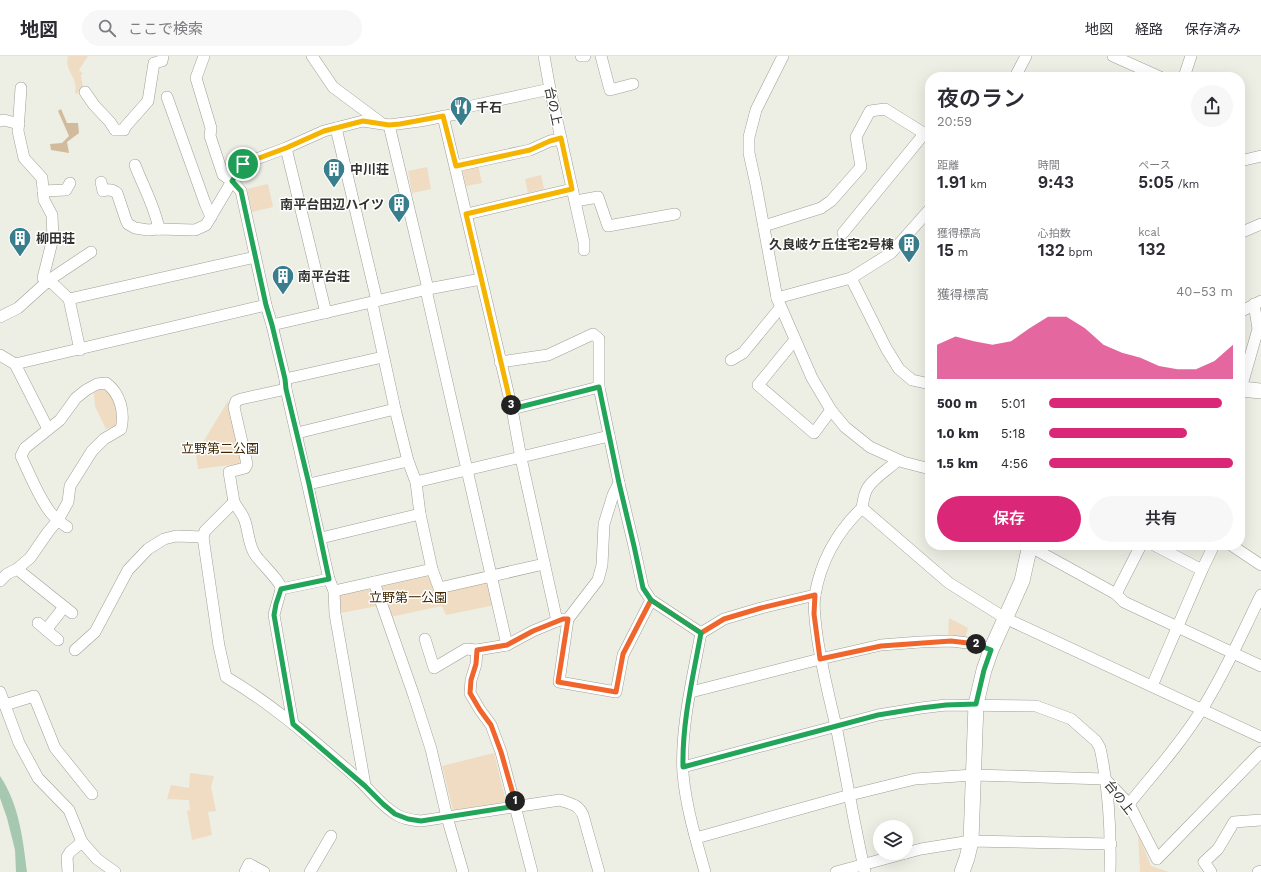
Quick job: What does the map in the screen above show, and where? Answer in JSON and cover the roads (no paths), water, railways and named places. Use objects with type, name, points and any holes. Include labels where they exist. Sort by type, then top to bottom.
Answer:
[{"type":"street","points":[[84,92],[115,130],[124,130],[148,101],[154,63],[162,61],[163,56]]},
{"type":"street","points":[[204,56],[196,78],[211,128],[210,136],[221,169],[224,175],[241,191],[266,305],[309,484],[329,579],[334,592],[335,614],[365,786]]},
{"type":"street","points":[[312,56],[333,87],[385,124],[427,290],[507,645]]},
{"type":"street","name":"台の上","points":[[544,56],[572,189],[576,201],[584,242],[584,250]]},
{"type":"street","points":[[601,56],[610,90],[633,84]]},
{"type":"street","points":[[783,56],[756,110],[749,137],[749,153],[778,303],[812,378],[831,410],[845,427],[870,447],[898,460],[925,468]]},
{"type":"street","points":[[1017,72],[1026,56]]},
{"type":"street","points":[[1114,56],[1149,72]]},
{"type":"street","points":[[1186,72],[1191,56]]},
{"type":"street","points":[[21,88],[18,131],[24,158],[42,178],[44,200],[52,215],[53,238],[43,278],[69,299],[80,350]]},
{"type":"street","points":[[101,182],[103,191],[113,191],[117,193],[128,224],[134,228],[148,230],[195,230],[206,225],[212,217],[243,164],[286,148],[324,131],[363,121],[385,124],[420,121],[456,114],[467,107],[550,89]]},
{"type":"street","points":[[167,97],[205,203],[212,217]]},
{"type":"street","points":[[764,226],[821,208],[831,201],[861,167],[856,137],[870,111],[885,109],[925,135]]},
{"type":"street","points":[[443,116],[512,409],[544,564],[562,620],[558,682],[616,692],[623,654],[651,600]]},
{"type":"street","points":[[0,121],[4,120],[19,124]]},
{"type":"street","points":[[336,128],[374,302],[395,409],[408,461],[416,482],[420,514],[432,569],[439,588],[544,564]]},
{"type":"street","points":[[456,166],[530,150],[561,138]]},
{"type":"street","points":[[843,233],[925,138]]},
{"type":"street","points":[[286,148],[326,312]]},
{"type":"street","points":[[1245,160],[1261,156]]},
{"type":"street","points":[[135,165],[156,214],[159,229]]},
{"type":"street","points":[[43,191],[66,190],[70,183]]},
{"type":"street","points":[[466,214],[572,189]]},
{"type":"street","points":[[576,201],[598,197],[608,226],[675,214]]},
{"type":"street","points":[[731,360],[743,353],[778,303],[851,278],[891,253],[925,215]]},
{"type":"street","points":[[1245,230],[1261,224]]},
{"type":"street","points":[[0,317],[18,308],[48,281],[91,252]]},
{"type":"street","points":[[69,299],[255,257]]},
{"type":"street","points":[[851,278],[886,348],[900,369],[912,380],[925,383]]},
{"type":"street","points":[[272,325],[481,279]]},
{"type":"street","points":[[1245,309],[1257,302],[1258,329],[1245,374]]},
{"type":"street","points":[[15,364],[80,350],[266,305]]},
{"type":"street","points":[[500,362],[548,355],[593,334],[599,339],[599,387],[643,588],[651,600],[701,633]]},
{"type":"street","points":[[794,340],[758,385],[814,433],[831,410]]},
{"type":"street","points":[[0,355],[15,364],[48,429]]},
{"type":"street","points":[[293,724],[274,615],[281,589],[278,581],[269,573],[250,547],[244,519],[234,502],[229,472],[245,468],[247,464],[234,408],[236,401],[285,384],[384,357]]},
{"type":"street","points":[[0,581],[7,574],[17,569],[30,558],[58,520],[68,502],[70,486],[92,451],[104,439],[121,429],[124,418],[118,398],[113,388],[106,383],[97,384],[76,398],[60,420],[25,448],[21,456],[34,486],[51,513],[58,520],[67,527]]},
{"type":"street","points":[[512,409],[599,387]]},
{"type":"street","points":[[1245,391],[1261,391]]},
{"type":"street","points":[[297,433],[395,409]]},
{"type":"street","points":[[416,482],[609,436]]},
{"type":"street","points":[[864,868],[836,727],[820,659],[814,614],[815,595],[824,565],[835,540],[848,522],[862,508],[866,490],[874,480],[898,460]]},
{"type":"street","points":[[309,484],[408,461]]},
{"type":"street","points":[[426,639],[434,668],[466,649],[477,650],[507,645],[533,631],[562,620],[598,580],[602,565],[604,524],[613,495],[619,483]]},
{"type":"street","points":[[234,502],[205,531],[203,537],[219,646],[226,677],[243,687],[293,724],[395,814],[408,819],[421,821],[560,800],[580,808],[599,872]]},
{"type":"street","points":[[862,508],[948,583],[1005,618],[1261,737]]},
{"type":"street","points":[[321,538],[420,514]]},
{"type":"street","points":[[75,650],[95,632],[128,570],[148,549],[164,539],[176,536],[203,537]]},
{"type":"street","points":[[962,872],[971,841],[976,704],[984,670],[991,650],[1022,581],[1029,550]]},
{"type":"street","points":[[1039,550],[1116,594],[1124,602],[1261,666]]},
{"type":"street","points":[[1116,594],[1138,550]]},
{"type":"street","points":[[1164,550],[1202,570]]},
{"type":"street","points":[[1152,686],[1212,550]]},
{"type":"street","points":[[1238,550],[1261,565]]},
{"type":"street","points":[[17,569],[68,610],[42,626],[58,640]]},
{"type":"street","points":[[334,592],[432,569]]},
{"type":"street","points":[[281,589],[329,579]]},
{"type":"street","points":[[374,582],[424,726],[447,817],[463,872]]},
{"type":"street","points":[[705,872],[687,800],[683,767],[684,732],[701,633],[724,619],[761,608],[815,595]]},
{"type":"street","points":[[1129,804],[1202,710],[1233,654],[1261,595]]},
{"type":"street","points":[[691,692],[820,659],[881,646],[920,642],[951,641],[976,644],[991,650]]},
{"type":"street","points":[[477,650],[476,664],[471,680],[470,693],[491,725],[501,752],[532,872]]},
{"type":"street","points":[[0,692],[19,743],[38,778],[69,810],[82,842],[97,859],[115,872]]},
{"type":"street","points":[[5,705],[34,696],[55,748],[92,794]]},
{"type":"street","name":"台の上","points":[[683,767],[878,715],[946,705],[976,704],[1036,706],[1072,719],[1096,741],[1101,753],[1104,779],[1129,804],[1157,859],[1261,752]]},
{"type":"street","points":[[696,838],[850,795],[915,779],[973,775],[1104,779],[1109,807],[1111,844],[1110,872]]},
{"type":"street","points":[[1211,872],[1204,862],[1218,849],[1234,822],[1261,820]]},
{"type":"street","points":[[310,872],[331,836]]},
{"type":"street","points":[[913,851],[971,841],[1111,844]]},
{"type":"street","points":[[68,872],[67,857],[70,852],[82,842]]},
{"type":"street","points":[[836,872],[864,868],[886,860]]},
{"type":"street","points":[[245,872],[249,864],[264,872]]},
{"type":"place","name":"千石","points":[[461,126]]},
{"type":"place","name":"中川荘","points":[[334,188]]},
{"type":"place","name":"南平台田辺ハイツ","points":[[399,224]]},
{"type":"place","name":"柳田荘","points":[[20,258]]},
{"type":"place","name":"久良岐ケ丘住宅2号棟","points":[[909,264]]},
{"type":"place","name":"南平台荘","points":[[283,296]]},
{"type":"park label","name":"立野第二公園","points":[[220,448]]},
{"type":"park label","name":"立野第一公園","points":[[408,597]]}]
